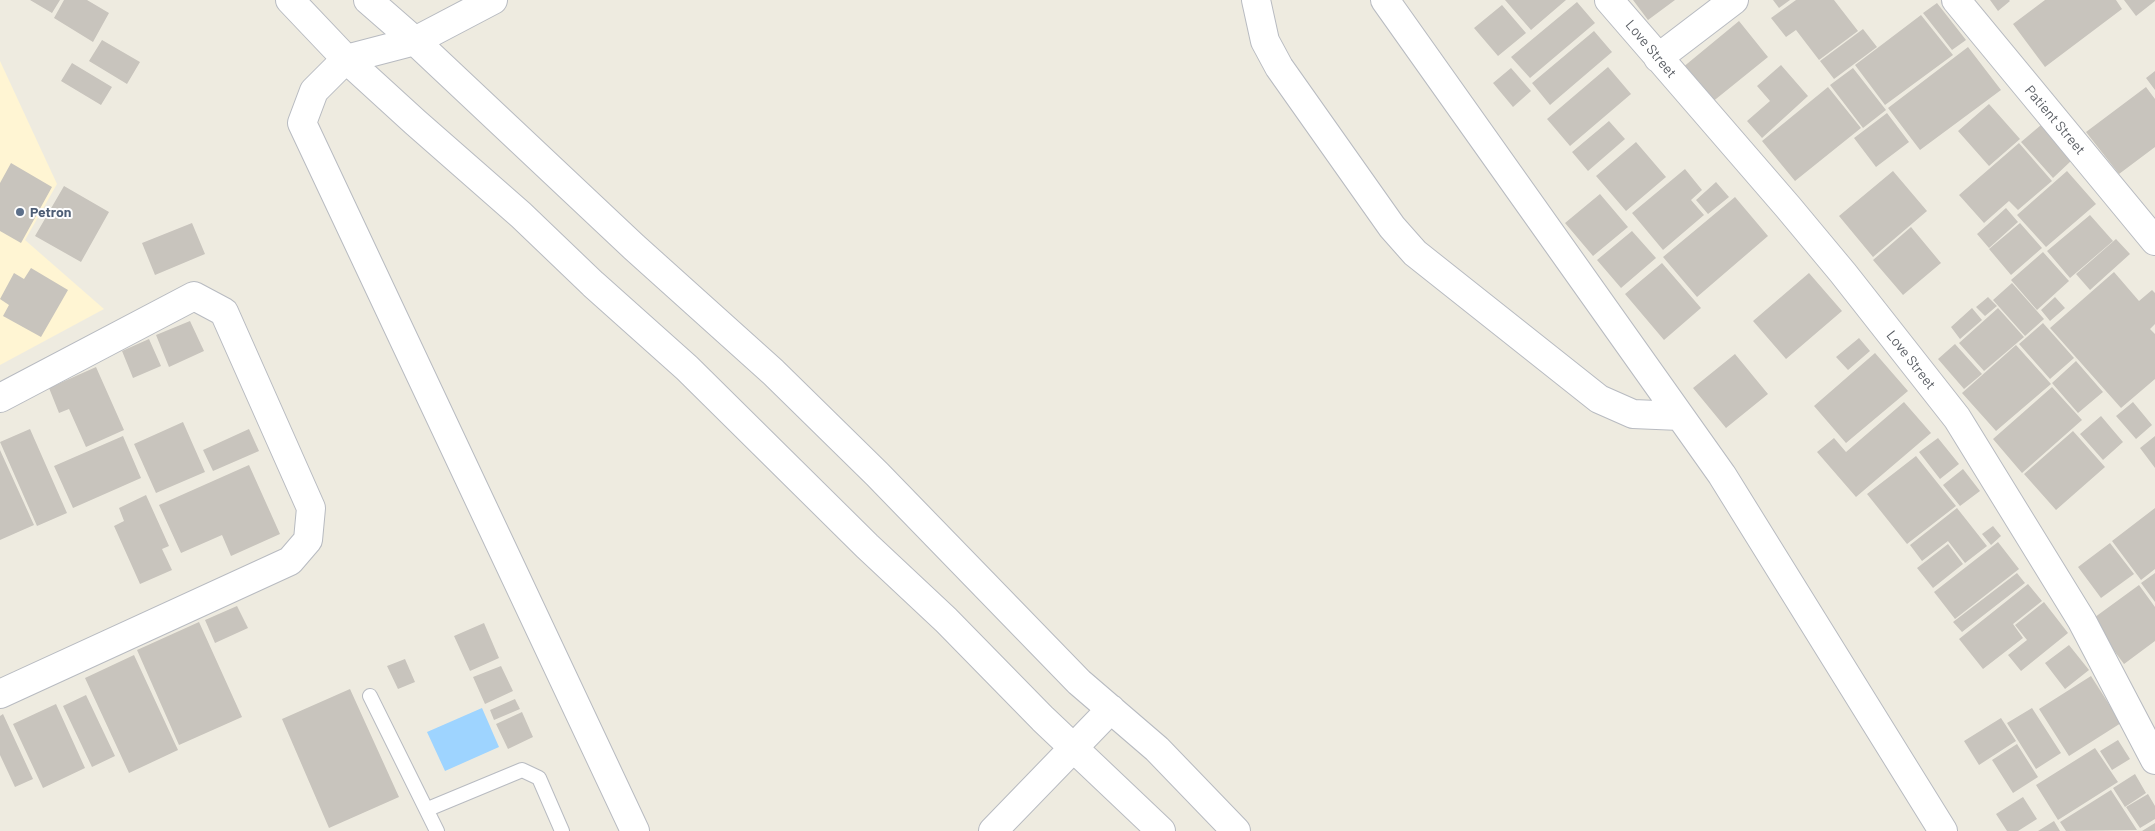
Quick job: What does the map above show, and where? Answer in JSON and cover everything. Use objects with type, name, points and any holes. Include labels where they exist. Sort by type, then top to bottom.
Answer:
[{"type":"street","points":[[290,0],[346,59],[521,215],[593,284],[687,368],[867,546],[946,620],[1043,719],[1161,831]]},
{"type":"street","points":[[368,0],[415,41],[634,247],[773,372],[877,474],[1079,682],[1157,749],[1236,831]]},
{"type":"street","points":[[493,0],[415,41],[346,59],[314,91],[302,123],[635,831]]},
{"type":"street","points":[[1256,0],[1265,41],[1279,67],[1392,227],[1414,253],[1599,399],[1633,414],[1680,416]]},
{"type":"street","points":[[1385,0],[1722,475],[1943,831]]},
{"type":"street","name":"Love Street","points":[[1609,0],[1837,266],[1957,418],[2082,621],[2155,760]]},
{"type":"street","points":[[1658,58],[1734,0]]},
{"type":"street","name":"Patient Street","points":[[1956,0],[2155,241]]},
{"type":"street","points":[[0,398],[194,296],[224,312],[311,508],[308,540],[290,561],[0,694]]},
{"type":"street","points":[[993,831],[1111,709]]},
{"type":"lane","points":[[370,696],[428,809],[437,831]]},
{"type":"lane","points":[[428,809],[522,770],[539,778],[562,831]]},
{"type":"shaded area","name":"Petron","points":[[0,61],[57,184],[25,240],[104,309],[0,365]]},
{"type":"water","points":[[482,708],[499,747],[445,771],[427,732]]},
{"type":"building","points":[[30,0],[60,0],[52,13]]},
{"type":"building","points":[[64,0],[87,0],[109,13],[93,42],[54,18]]},
{"type":"building","points":[[1505,0],[1566,0],[1531,30]]},
{"type":"building","points":[[1633,0],[1675,0],[1648,20]]},
{"type":"building","points":[[1773,0],[1790,0],[1779,8]]},
{"type":"building","points":[[1796,0],[1834,0],[1858,31],[1819,60],[1796,30],[1786,37],[1771,18]]},
{"type":"building","points":[[1990,0],[2009,0],[2010,1],[1998,11]]},
{"type":"building","points":[[2045,0],[2116,0],[2122,9],[2045,67],[2013,24]]},
{"type":"building","points":[[2124,0],[2155,0],[2155,1],[2136,16]]},
{"type":"building","points":[[1577,2],[1595,23],[1530,78],[1511,57]]},
{"type":"building","points":[[1937,3],[1966,40],[1952,50],[1923,13]]},
{"type":"building","points":[[1502,5],[1526,33],[1498,56],[1474,28]]},
{"type":"building","points":[[1921,15],[1953,55],[1885,105],[1855,65]]},
{"type":"building","points":[[1739,21],[1768,57],[1711,103],[1682,68]]},
{"type":"building","points":[[1863,29],[1877,47],[1834,79],[1820,61]]},
{"type":"building","points":[[1594,31],[1612,52],[1550,105],[1532,83]]},
{"type":"building","points":[[102,40],[140,62],[127,84],[89,61]]},
{"type":"building","points":[[1968,47],[2001,90],[1920,150],[1888,108]]},
{"type":"building","points":[[72,63],[112,87],[101,105],[61,81]]},
{"type":"building","points":[[1781,65],[1808,96],[1762,138],[1747,121],[1770,101],[1757,86]]},
{"type":"building","points":[[1608,67],[1631,94],[1570,146],[1547,119]]},
{"type":"building","points":[[1511,68],[1531,91],[1513,107],[1493,83]]},
{"type":"building","points":[[1853,68],[1886,110],[1863,128],[1830,85]]},
{"type":"building","points":[[2155,71],[2155,90],[2146,78]]},
{"type":"building","points":[[1828,87],[1861,128],[1795,181],[1762,141]]},
{"type":"building","points":[[2146,87],[2155,99],[2155,147],[2119,174],[2086,132]]},
{"type":"building","points":[[1989,104],[2020,139],[1989,166],[1958,131]]},
{"type":"building","points":[[1887,113],[1909,142],[1876,167],[1854,138]]},
{"type":"building","points":[[1609,121],[1625,139],[1588,171],[1572,152]]},
{"type":"building","points":[[2041,125],[2072,160],[2053,178],[2021,142]]},
{"type":"building","points":[[1636,142],[1666,177],[1626,211],[1596,176]]},
{"type":"building","points":[[2019,143],[2052,181],[2018,210],[2009,201],[1984,223],[1959,195]]},
{"type":"building","points":[[11,163],[52,187],[21,243],[0,231],[0,183]]},
{"type":"building","points":[[1685,169],[1702,190],[1691,200],[1704,215],[1663,250],[1632,213]]},
{"type":"building","points":[[1893,171],[1927,211],[1873,257],[1839,216]]},
{"type":"building","points":[[2067,171],[2096,204],[2046,247],[2017,215]]},
{"type":"building","points":[[1716,182],[1729,197],[1708,214],[1696,200]]},
{"type":"building","points":[[64,186],[109,212],[81,262],[35,236]]},
{"type":"building","points":[[1600,194],[1628,227],[1593,256],[1565,223]]},
{"type":"building","points":[[1735,197],[1768,236],[1697,297],[1663,257]]},
{"type":"building","points":[[2006,208],[2018,222],[1989,248],[1977,234]]},
{"type":"building","points":[[2090,215],[2113,241],[2070,278],[2047,251]]},
{"type":"building","points":[[192,223],[205,254],[155,275],[142,243]]},
{"type":"building","points":[[2020,223],[2042,248],[2011,275],[1989,249]]},
{"type":"building","points":[[1911,227],[1941,263],[1903,295],[1873,260]]},
{"type":"building","points":[[1632,231],[1656,258],[1621,288],[1597,260]]},
{"type":"building","points":[[2116,239],[2130,254],[2090,290],[2076,274]]},
{"type":"building","points":[[2043,252],[2069,281],[2037,310],[2011,280]]},
{"type":"building","points":[[1662,263],[1701,308],[1664,340],[1625,294]]},
{"type":"building","points":[[31,268],[68,290],[41,337],[3,316],[9,305],[0,299],[14,273],[24,279]]},
{"type":"building","points":[[2114,272],[2139,301],[2152,290],[2155,293],[2155,324],[2150,329],[2155,334],[2155,379],[2121,408],[2050,328]]},
{"type":"building","points":[[1809,273],[1842,311],[1786,359],[1753,321]]},
{"type":"building","points":[[2012,283],[2044,319],[2025,336],[1993,300]]},
{"type":"building","points":[[1988,297],[1997,306],[1985,316],[1976,307]]},
{"type":"building","points":[[2055,297],[2065,308],[2050,321],[2041,310]]},
{"type":"building","points":[[1972,308],[1982,320],[1960,339],[1951,327]]},
{"type":"building","points":[[1998,308],[2024,337],[1984,371],[1959,343]]},
{"type":"building","points":[[190,321],[204,351],[169,367],[156,335]]},
{"type":"building","points":[[2043,323],[2074,358],[2050,379],[2019,344]]},
{"type":"building","points":[[1859,338],[1870,351],[1848,370],[1836,357]]},
{"type":"building","points":[[149,339],[161,366],[133,378],[122,351]]},
{"type":"building","points":[[1955,344],[1982,374],[1964,389],[1938,359]]},
{"type":"building","points":[[2016,345],[2051,384],[1996,431],[1962,393]]},
{"type":"building","points":[[1875,353],[1908,391],[1846,443],[1814,406]]},
{"type":"building","points":[[1735,354],[1768,394],[1726,428],[1693,388]]},
{"type":"building","points":[[2076,361],[2103,392],[2078,413],[2052,383]]},
{"type":"building","points":[[96,367],[124,430],[86,447],[69,409],[59,413],[49,388]]},
{"type":"building","points":[[2052,387],[2082,420],[2022,473],[1993,439]]},
{"type":"building","points":[[1904,402],[1931,433],[1856,497],[1817,452],[1834,438],[1846,452]]},
{"type":"building","points":[[2133,402],[2152,425],[2136,439],[2116,416]]},
{"type":"building","points":[[2101,416],[2123,442],[2103,460],[2080,434]]},
{"type":"building","points":[[183,422],[205,472],[156,493],[134,444]]},
{"type":"building","points":[[30,429],[67,513],[37,526],[0,442]]},
{"type":"building","points":[[249,429],[259,451],[213,471],[203,450]]},
{"type":"building","points":[[2073,431],[2105,467],[2056,510],[2024,474]]},
{"type":"building","points":[[123,436],[141,478],[73,508],[54,466]]},
{"type":"building","points":[[2155,436],[2155,468],[2140,448]]},
{"type":"building","points":[[1938,438],[1959,464],[1940,479],[1919,452]]},
{"type":"building","points":[[0,450],[34,525],[0,540]]},
{"type":"building","points":[[1916,456],[1956,506],[1907,544],[1867,494]]},
{"type":"building","points":[[249,465],[280,534],[231,556],[222,535],[181,553],[159,505]]},
{"type":"building","points":[[1963,469],[1980,491],[1960,506],[1943,485]]},
{"type":"building","points":[[146,495],[169,546],[162,549],[172,570],[140,584],[114,526],[124,521],[119,508]]},
{"type":"building","points":[[1957,508],[1987,546],[1965,563],[1948,541],[1922,561],[1910,545]]},
{"type":"building","points":[[2155,508],[2155,569],[2141,580],[2112,541]]},
{"type":"building","points":[[1993,526],[2001,536],[1991,545],[1982,534]]},
{"type":"building","points":[[1998,542],[2019,569],[1955,619],[1934,592]]},
{"type":"building","points":[[2110,543],[2134,574],[2101,598],[2078,567]]},
{"type":"building","points":[[1948,544],[1963,564],[1933,588],[1917,568]]},
{"type":"building","points":[[2017,573],[2025,583],[1962,632],[1953,622]]},
{"type":"building","points":[[2155,573],[2155,602],[2141,583]]},
{"type":"building","points":[[2028,584],[2042,601],[2013,624],[2023,638],[1983,669],[1959,639]]},
{"type":"building","points":[[2139,585],[2155,607],[2155,641],[2124,664],[2091,620]]},
{"type":"building","points":[[2044,602],[2068,633],[2021,671],[2008,655],[2027,640],[2015,625]]},
{"type":"building","points":[[237,606],[248,628],[215,643],[205,620]]},
{"type":"building","points":[[199,622],[242,717],[179,745],[137,650]]},
{"type":"building","points":[[484,623],[499,658],[470,671],[454,636]]},
{"type":"building","points":[[2069,645],[2089,670],[2065,689],[2045,663]]},
{"type":"building","points":[[134,655],[178,750],[129,773],[85,678]]},
{"type":"building","points":[[405,659],[415,682],[398,689],[387,666]]},
{"type":"building","points":[[501,666],[513,691],[485,704],[473,677]]},
{"type":"building","points":[[2091,676],[2121,723],[2069,756],[2039,709]]},
{"type":"building","points":[[350,689],[399,797],[329,828],[282,719]]},
{"type":"building","points":[[86,695],[115,756],[92,767],[63,706]]},
{"type":"building","points":[[515,699],[520,709],[494,720],[490,710]]},
{"type":"building","points":[[56,704],[85,768],[43,788],[13,724]]},
{"type":"building","points":[[2032,708],[2061,753],[2036,769],[2007,723]]},
{"type":"building","points":[[522,712],[533,737],[508,749],[496,724]]},
{"type":"building","points":[[3,714],[33,779],[15,787],[0,755],[0,716]]},
{"type":"building","points":[[2001,718],[2016,741],[1979,765],[1964,741]]},
{"type":"building","points":[[2118,740],[2130,759],[2112,770],[2100,751]]},
{"type":"building","points":[[2017,744],[2038,777],[2013,793],[1992,760]]},
{"type":"building","points":[[2095,748],[2118,782],[2058,820],[2036,785]]},
{"type":"building","points":[[2135,774],[2146,793],[2125,807],[2113,788]]},
{"type":"building","points":[[2111,790],[2137,830],[2066,831],[2060,822]]},
{"type":"building","points":[[2148,794],[2155,806],[2155,819],[2140,828],[2126,807]]},
{"type":"building","points":[[2023,797],[2037,819],[2018,831],[2007,831],[1996,814]]},
{"type":"building","points":[[2054,821],[2060,831],[2038,831]]},
{"type":"building","points":[[2155,823],[2155,831],[2142,831]]},
{"type":"place","name":"Petron","points":[[20,212]]}]
